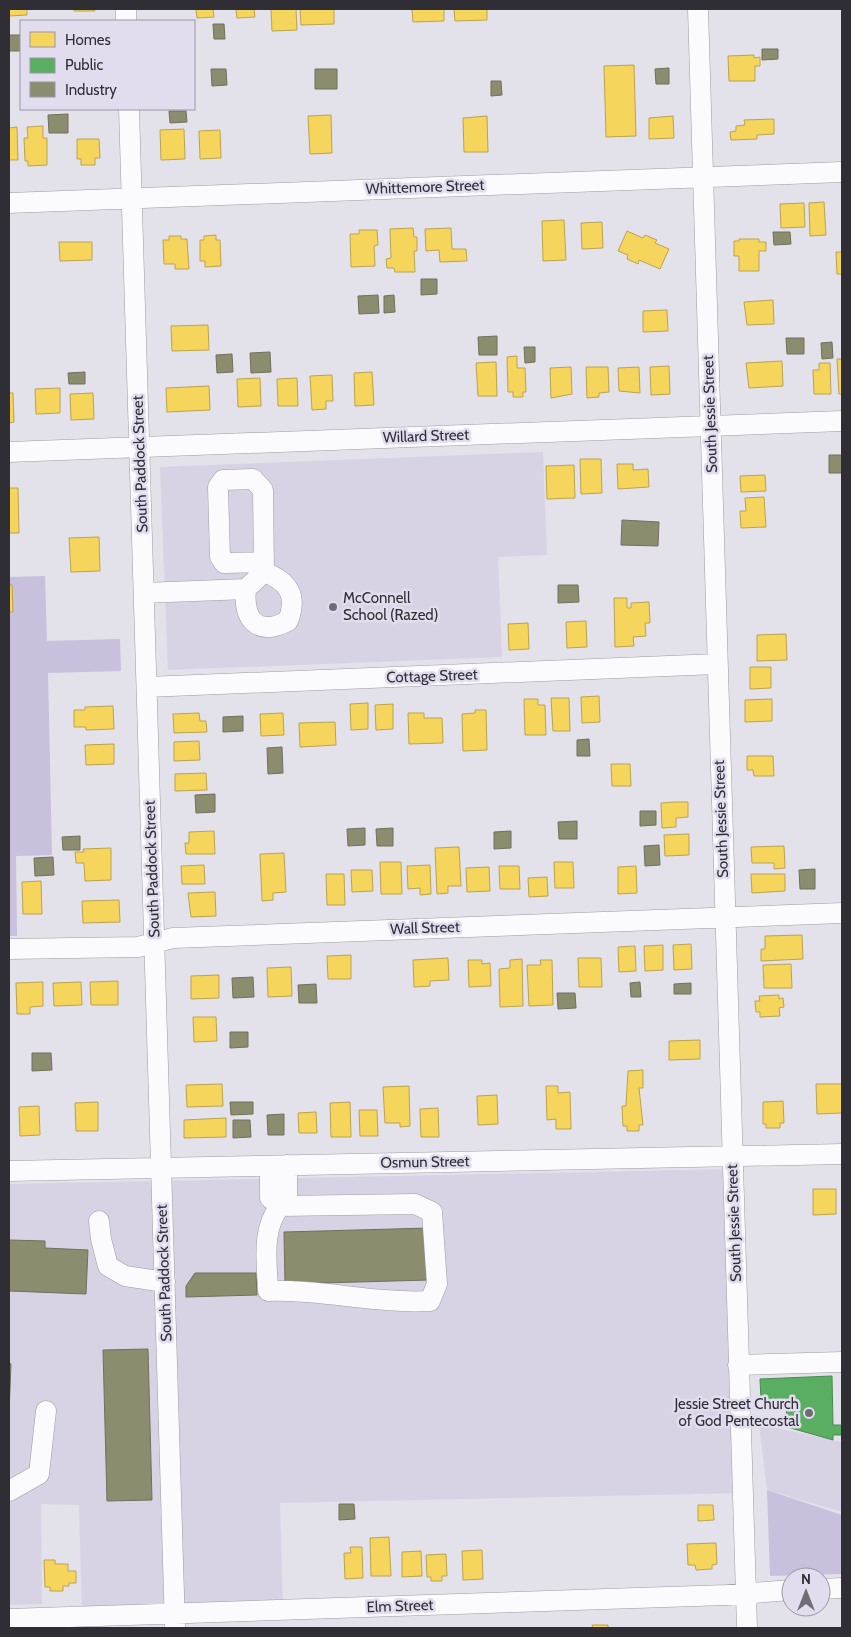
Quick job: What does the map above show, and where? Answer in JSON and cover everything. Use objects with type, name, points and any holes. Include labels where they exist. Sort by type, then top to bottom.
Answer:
[{"type":"street","name":"South Jessie Street","points":[[698,9],[747,1628]]},
{"type":"street","name":"South Paddock Street","points":[[129,110],[175,1621]]},
{"type":"street","name":"Whittemore Street","points":[[9,203],[842,172]]},
{"type":"street","name":"Willard Street","points":[[9,452],[842,421]]},
{"type":"street","points":[[263,567],[289,590],[293,599],[288,621],[276,627],[261,626],[250,620],[244,606],[246,589],[263,567]]},
{"type":"street","points":[[144,593],[246,589]]},
{"type":"street","name":"Cottage Street","points":[[147,687],[717,664]]},
{"type":"street","name":"Wall Street","points":[[9,949],[138,947],[173,938],[842,913]]},
{"type":"street","name":"Osmun Street","points":[[9,1171],[842,1154]]},
{"type":"street","points":[[278,1165],[270,1198],[280,1206],[415,1204],[432,1212],[437,1284],[430,1301],[409,1302],[292,1290],[268,1291],[266,1238],[271,1217],[280,1206]]},
{"type":"street","points":[[100,1221],[101,1239],[108,1266],[125,1276],[164,1282]]},
{"type":"street","points":[[738,1365],[842,1362]]},
{"type":"street","points":[[9,1491],[39,1474],[46,1411]]},
{"type":"street","name":"Elm Street","points":[[9,1619],[175,1621],[781,1591]]},
{"type":"shaded area","name":"McConnell School (Razed)","points":[[543,452],[547,555],[498,557],[502,657],[168,670],[160,467]]},
{"type":"shaded area","points":[[45,576],[47,641],[120,639],[121,671],[48,673],[52,855],[16,856],[17,936],[9,936],[9,577]]},
{"type":"shaded area","points":[[732,1169],[743,1493],[280,1503],[283,1611],[82,1616],[79,1505],[41,1504],[42,1604],[9,1605],[9,1184]]},
{"type":"shaded area","points":[[759,1424],[842,1442],[842,1512],[767,1490]]},
{"type":"shaded area","points":[[767,1490],[842,1515],[842,1574],[831,1574],[831,1567],[781,1567],[781,1576],[770,1576]]},
{"type":"building: Homes","points":[[9,9],[27,9],[27,15],[9,16]]},
{"type":"building: Homes","points":[[74,9],[94,9],[95,11],[74,11]]},
{"type":"building: Homes","points":[[196,9],[213,9],[214,17],[197,18]]},
{"type":"building: Homes","points":[[236,9],[254,9],[255,17],[237,18]]},
{"type":"building: Homes","points":[[271,9],[296,9],[297,30],[272,31]]},
{"type":"building: Homes","points":[[300,9],[334,9],[334,24],[301,25]]},
{"type":"building: Homes","points":[[412,9],[444,9],[444,21],[413,22]]},
{"type":"building: Homes","points":[[454,9],[487,9],[487,20],[455,21]]},
{"type":"building: Homes","points":[[754,55],[754,58],[760,57],[760,66],[755,66],[755,81],[729,81],[728,56]]},
{"type":"building: Homes","points":[[634,65],[636,136],[606,137],[604,66]]},
{"type":"building: Homes","points":[[331,115],[332,153],[310,154],[308,116]]},
{"type":"building: Homes","points":[[487,116],[488,152],[464,152],[463,118]]},
{"type":"building: Homes","points":[[673,116],[674,138],[649,139],[649,118]]},
{"type":"building: Homes","points":[[774,119],[774,134],[757,135],[757,139],[731,140],[730,132],[736,131],[736,126],[745,125],[744,120]]},
{"type":"building: Homes","points":[[43,126],[43,138],[47,138],[47,165],[28,166],[28,161],[25,161],[24,138],[28,138],[27,127]]},
{"type":"building: Homes","points":[[17,127],[18,160],[9,160],[9,128]]},
{"type":"building: Homes","points":[[184,129],[185,159],[161,160],[160,130]]},
{"type":"building: Homes","points":[[220,130],[221,158],[200,159],[199,131]]},
{"type":"building: Homes","points":[[77,139],[99,139],[100,158],[95,158],[95,165],[81,165],[81,159],[77,159]]},
{"type":"building: Homes","points":[[824,202],[826,235],[810,236],[809,203]]},
{"type":"building: Homes","points":[[804,203],[805,227],[781,228],[780,204]]},
{"type":"building: Homes","points":[[564,220],[566,260],[543,261],[542,221]]},
{"type":"building: Homes","points":[[602,222],[603,248],[582,249],[581,223]]},
{"type":"building: Homes","points":[[413,228],[414,237],[417,237],[417,251],[414,251],[415,272],[395,272],[394,268],[387,268],[386,259],[391,258],[390,229]]},
{"type":"building: Homes","points":[[451,228],[452,249],[466,249],[467,261],[440,262],[439,250],[426,251],[425,229]]},
{"type":"building: Homes","points":[[359,230],[377,230],[378,245],[374,246],[375,266],[351,267],[350,234],[359,234]]},
{"type":"building: Homes","points":[[627,231],[643,238],[645,235],[657,240],[655,243],[669,249],[660,269],[639,260],[638,264],[627,259],[628,255],[618,251]]},
{"type":"building: Homes","points":[[216,235],[216,240],[220,240],[221,266],[205,267],[205,261],[200,261],[200,240],[204,240],[204,236]]},
{"type":"building: Homes","points":[[169,236],[181,236],[181,239],[187,239],[189,269],[175,269],[175,264],[164,264],[163,240],[169,240]]},
{"type":"building: Homes","points":[[739,239],[759,239],[759,242],[766,242],[766,251],[759,251],[759,271],[739,271],[739,256],[734,256],[734,241],[739,241]]},
{"type":"building: Homes","points":[[59,242],[92,242],[92,260],[60,261]]},
{"type":"building: Homes","points":[[836,252],[842,252],[842,274],[837,274]]},
{"type":"building: Homes","points":[[773,300],[774,324],[747,325],[744,302]]},
{"type":"building: Homes","points":[[667,310],[668,331],[643,332],[643,311]]},
{"type":"building: Homes","points":[[208,325],[209,350],[172,351],[171,326]]},
{"type":"building: Homes","points":[[517,356],[517,368],[525,368],[526,392],[523,392],[523,397],[513,397],[513,392],[508,392],[507,357]]},
{"type":"building: Homes","points":[[837,359],[842,359],[842,394],[839,394]]},
{"type":"building: Homes","points":[[782,361],[783,386],[749,388],[746,363]]},
{"type":"building: Homes","points":[[496,362],[497,396],[478,396],[476,363]]},
{"type":"building: Homes","points":[[819,363],[830,363],[831,394],[814,394],[813,370],[819,370]]},
{"type":"building: Homes","points":[[669,366],[670,394],[651,395],[650,367]]},
{"type":"building: Homes","points":[[571,367],[572,394],[551,398],[550,368]]},
{"type":"building: Homes","points":[[586,367],[608,367],[609,392],[599,393],[599,397],[587,398]]},
{"type":"building: Homes","points":[[639,367],[640,393],[619,391],[618,368]]},
{"type":"building: Homes","points":[[372,372],[374,405],[355,406],[354,373]]},
{"type":"building: Homes","points":[[332,375],[333,401],[326,401],[326,409],[312,410],[310,376]]},
{"type":"building: Homes","points":[[260,378],[261,406],[238,407],[237,379]]},
{"type":"building: Homes","points":[[297,378],[298,406],[278,406],[277,379]]},
{"type":"building: Homes","points":[[209,386],[210,410],[167,412],[166,388]]},
{"type":"building: Homes","points":[[60,388],[60,413],[36,414],[35,389]]},
{"type":"building: Homes","points":[[9,393],[13,393],[14,422],[9,423]]},
{"type":"building: Homes","points":[[93,393],[94,419],[71,420],[70,394]]},
{"type":"building: Homes","points":[[580,459],[601,459],[602,493],[581,494]]},
{"type":"building: Homes","points":[[617,464],[633,464],[633,470],[648,469],[649,487],[618,489]]},
{"type":"building: Homes","points":[[574,465],[575,498],[547,499],[546,466]]},
{"type":"building: Homes","points":[[765,475],[766,491],[741,492],[740,476]]},
{"type":"building: Homes","points":[[9,488],[18,488],[19,533],[9,533]]},
{"type":"building: Homes","points":[[764,497],[766,527],[741,528],[740,511],[746,511],[745,498]]},
{"type":"building: Homes","points":[[99,537],[100,571],[71,572],[69,538]]},
{"type":"building: Homes","points":[[9,585],[12,585],[13,612],[9,612]]},
{"type":"building: Homes","points":[[614,598],[627,598],[627,608],[631,608],[631,603],[649,602],[650,623],[645,623],[646,636],[633,637],[634,646],[615,647]]},
{"type":"building: Homes","points":[[586,621],[587,647],[567,648],[566,622]]},
{"type":"building: Homes","points":[[528,623],[529,649],[509,650],[508,624]]},
{"type":"building: Homes","points":[[786,634],[787,660],[757,661],[757,635]]},
{"type":"building: Homes","points":[[750,667],[771,667],[771,688],[750,689]]},
{"type":"building: Homes","points":[[599,696],[600,722],[582,723],[581,697]]},
{"type":"building: Homes","points":[[551,698],[569,698],[570,731],[553,731]]},
{"type":"building: Homes","points":[[524,699],[538,699],[538,705],[545,705],[546,735],[525,735]]},
{"type":"building: Homes","points":[[772,699],[772,721],[745,722],[745,700]]},
{"type":"building: Homes","points":[[368,703],[368,729],[351,730],[350,704]]},
{"type":"building: Homes","points":[[393,704],[393,729],[376,730],[375,705]]},
{"type":"building: Homes","points":[[113,706],[114,729],[86,730],[86,727],[74,727],[74,710],[85,710],[85,707]]},
{"type":"building: Homes","points":[[475,710],[486,710],[487,750],[463,751],[462,714],[475,713]]},
{"type":"building: Homes","points":[[199,713],[200,721],[206,721],[207,732],[174,733],[173,714]]},
{"type":"building: Homes","points":[[283,713],[284,735],[261,736],[260,714]]},
{"type":"building: Homes","points":[[408,713],[424,713],[424,718],[442,718],[443,743],[409,744]]},
{"type":"building: Homes","points":[[335,722],[336,745],[300,747],[299,723]]},
{"type":"building: Homes","points":[[199,741],[200,760],[174,761],[174,742]]},
{"type":"building: Homes","points":[[114,744],[114,764],[86,765],[85,745]]},
{"type":"building: Homes","points":[[747,756],[773,756],[774,776],[754,776],[753,770],[747,770]]},
{"type":"building: Homes","points":[[611,764],[630,764],[631,786],[612,786]]},
{"type":"building: Homes","points":[[206,773],[207,790],[175,791],[175,774]]},
{"type":"building: Homes","points":[[688,802],[688,817],[676,818],[676,827],[662,828],[661,803]]},
{"type":"building: Homes","points":[[214,831],[215,854],[186,854],[185,843],[189,843],[189,832]]},
{"type":"building: Homes","points":[[689,834],[689,855],[665,856],[664,835]]},
{"type":"building: Homes","points":[[784,846],[785,868],[774,869],[774,863],[752,863],[751,847]]},
{"type":"building: Homes","points":[[459,847],[461,886],[448,886],[448,893],[437,894],[435,848]]},
{"type":"building: Homes","points":[[111,848],[111,880],[85,881],[84,863],[76,863],[75,852],[84,852],[83,849]]},
{"type":"building: Homes","points":[[284,853],[286,892],[273,893],[273,900],[262,901],[260,854]]},
{"type":"building: Homes","points":[[380,862],[401,862],[402,894],[381,894]]},
{"type":"building: Homes","points":[[554,862],[573,862],[574,888],[555,888]]},
{"type":"building: Homes","points":[[204,865],[205,884],[182,884],[181,866]]},
{"type":"building: Homes","points":[[430,865],[431,894],[420,895],[420,888],[408,889],[407,866]]},
{"type":"building: Homes","points":[[499,866],[519,866],[520,889],[500,889]]},
{"type":"building: Homes","points":[[636,866],[637,893],[618,894],[618,867]]},
{"type":"building: Homes","points":[[489,867],[490,891],[467,892],[466,868]]},
{"type":"building: Homes","points":[[351,870],[372,870],[373,891],[352,892]]},
{"type":"building: Homes","points":[[326,874],[344,874],[345,905],[327,905]]},
{"type":"building: Homes","points":[[751,874],[785,874],[785,891],[752,893]]},
{"type":"building: Homes","points":[[547,877],[548,896],[529,897],[528,878]]},
{"type":"building: Homes","points":[[41,881],[42,914],[23,914],[22,882]]},
{"type":"building: Homes","points":[[215,892],[216,916],[191,917],[188,893]]},
{"type":"building: Homes","points":[[119,900],[120,922],[83,923],[82,901]]},
{"type":"building: Homes","points":[[802,935],[803,959],[761,961],[761,949],[765,949],[765,936]]},
{"type":"building: Homes","points":[[691,944],[692,969],[674,970],[673,945]]},
{"type":"building: Homes","points":[[663,945],[663,970],[645,971],[644,946]]},
{"type":"building: Homes","points":[[635,946],[636,971],[619,972],[618,947]]},
{"type":"building: Homes","points":[[351,955],[351,979],[328,979],[327,956]]},
{"type":"building: Homes","points":[[448,958],[449,980],[430,981],[430,986],[414,987],[413,960]]},
{"type":"building: Homes","points":[[578,958],[601,958],[602,987],[579,987]]},
{"type":"building: Homes","points":[[522,959],[523,1006],[500,1007],[499,969],[510,968],[510,960]]},
{"type":"building: Homes","points":[[468,960],[482,960],[482,964],[490,963],[491,986],[469,987]]},
{"type":"building: Homes","points":[[540,960],[552,960],[553,1005],[529,1006],[527,965],[541,965]]},
{"type":"building: Homes","points":[[791,964],[792,988],[764,988],[763,965]]},
{"type":"building: Homes","points":[[291,967],[292,996],[268,997],[267,968]]},
{"type":"building: Homes","points":[[219,975],[219,998],[191,999],[191,976]]},
{"type":"building: Homes","points":[[118,981],[118,1005],[91,1005],[90,982]]},
{"type":"building: Homes","points":[[43,982],[43,1006],[30,1007],[30,1014],[17,1014],[16,983]]},
{"type":"building: Homes","points":[[81,982],[82,1005],[54,1006],[53,983]]},
{"type":"building: Homes","points":[[779,995],[779,999],[783,998],[784,1007],[779,1008],[780,1016],[760,1017],[760,1012],[756,1012],[755,1001],[760,1001],[759,996]]},
{"type":"building: Homes","points":[[193,1017],[216,1017],[217,1041],[194,1042]]},
{"type":"building: Homes","points":[[700,1040],[700,1059],[669,1060],[669,1041]]},
{"type":"building: Homes","points":[[643,1070],[643,1088],[639,1088],[643,1125],[639,1125],[639,1131],[627,1131],[627,1126],[623,1126],[622,1106],[626,1106],[628,1071]]},
{"type":"building: Homes","points":[[222,1084],[223,1106],[187,1107],[186,1085]]},
{"type":"building: Homes","points":[[816,1084],[842,1084],[842,1113],[817,1114]]},
{"type":"building: Homes","points":[[409,1086],[410,1126],[400,1127],[400,1123],[385,1123],[383,1087]]},
{"type":"building: Homes","points":[[546,1086],[558,1086],[558,1093],[570,1092],[571,1129],[556,1129],[556,1119],[547,1120]]},
{"type":"building: Homes","points":[[497,1095],[498,1124],[478,1125],[477,1096]]},
{"type":"building: Homes","points":[[783,1101],[784,1123],[780,1123],[780,1128],[766,1128],[766,1124],[763,1124],[763,1102]]},
{"type":"building: Homes","points":[[98,1102],[98,1131],[76,1131],[75,1103]]},
{"type":"building: Homes","points":[[350,1102],[351,1137],[331,1137],[330,1103]]},
{"type":"building: Homes","points":[[39,1106],[40,1135],[20,1136],[19,1107]]},
{"type":"building: Homes","points":[[438,1108],[439,1137],[421,1137],[420,1109]]},
{"type":"building: Homes","points":[[359,1110],[377,1110],[378,1136],[360,1136]]},
{"type":"building: Homes","points":[[316,1112],[317,1133],[299,1133],[298,1113]]},
{"type":"building: Homes","points":[[226,1118],[226,1137],[184,1138],[184,1120]]},
{"type":"building: Homes","points":[[813,1189],[836,1189],[836,1214],[813,1215]]},
{"type":"building: Homes","points":[[698,1505],[713,1505],[714,1520],[698,1521]]},
{"type":"building: Homes","points":[[389,1537],[391,1576],[371,1576],[370,1538]]},
{"type":"building: Homes","points":[[716,1543],[717,1564],[712,1565],[712,1569],[696,1570],[695,1565],[688,1565],[687,1544]]},
{"type":"building: Homes","points":[[350,1547],[362,1547],[363,1578],[345,1579],[344,1553],[351,1553]]},
{"type":"building: Homes","points":[[482,1550],[483,1579],[463,1580],[462,1551]]},
{"type":"building: Homes","points":[[421,1551],[422,1576],[402,1577],[402,1552]]},
{"type":"building: Homes","points":[[446,1554],[447,1576],[442,1576],[442,1581],[431,1581],[431,1577],[427,1577],[426,1555]]},
{"type":"building: Homes","points":[[44,1560],[55,1560],[55,1564],[68,1564],[68,1571],[76,1571],[76,1583],[69,1583],[69,1586],[63,1586],[63,1591],[50,1591],[50,1587],[45,1587]]},
{"type":"building: Homes","points":[[592,1625],[608,1625],[608,1628],[593,1628]]},
{"type":"building: Public","name":"Jessie Street Church of God Pentecostal","points":[[832,1376],[833,1425],[842,1425],[842,1435],[833,1435],[833,1440],[787,1427],[786,1399],[761,1400],[760,1379]]},
{"type":"building: Industry","points":[[213,24],[224,24],[225,39],[214,39]]},
{"type":"building: Industry","points":[[9,35],[20,35],[20,51],[9,51]]},
{"type":"building: Industry","points":[[762,49],[778,49],[778,59],[762,60]]},
{"type":"building: Industry","points":[[669,68],[669,84],[656,84],[655,69]]},
{"type":"building: Industry","points":[[211,69],[226,69],[227,85],[212,86]]},
{"type":"building: Industry","points":[[315,69],[337,69],[337,89],[315,89]]},
{"type":"building: Industry","points":[[491,81],[501,81],[502,95],[491,96]]},
{"type":"building: Industry","points":[[169,111],[186,111],[187,122],[170,123]]},
{"type":"building: Industry","points":[[68,114],[68,133],[49,133],[48,115]]},
{"type":"building: Industry","points":[[773,232],[790,232],[791,244],[774,245]]},
{"type":"building: Industry","points":[[421,279],[437,279],[437,294],[421,295]]},
{"type":"building: Industry","points":[[378,295],[379,313],[359,314],[358,296]]},
{"type":"building: Industry","points":[[394,295],[395,312],[384,313],[384,296]]},
{"type":"building: Industry","points":[[497,336],[497,355],[479,355],[478,337]]},
{"type":"building: Industry","points":[[786,338],[804,338],[804,354],[787,354]]},
{"type":"building: Industry","points":[[832,342],[833,358],[822,359],[821,343]]},
{"type":"building: Industry","points":[[524,347],[535,347],[535,362],[525,363]]},
{"type":"building: Industry","points":[[270,352],[271,372],[251,373],[250,353]]},
{"type":"building: Industry","points":[[232,354],[233,372],[217,373],[216,355]]},
{"type":"building: Industry","points":[[85,372],[85,384],[69,384],[68,373]]},
{"type":"building: Industry","points":[[829,455],[842,455],[842,473],[829,473]]},
{"type":"building: Industry","points":[[622,520],[659,522],[658,546],[621,545]]},
{"type":"building: Industry","points":[[558,585],[578,585],[579,602],[558,603]]},
{"type":"building: Industry","points":[[243,716],[243,731],[223,732],[223,717]]},
{"type":"building: Industry","points":[[589,739],[590,756],[577,756],[577,740]]},
{"type":"building: Industry","points":[[282,747],[283,773],[268,774],[267,748]]},
{"type":"building: Industry","points":[[215,794],[215,812],[196,813],[195,795]]},
{"type":"building: Industry","points":[[640,811],[656,811],[656,825],[640,826]]},
{"type":"building: Industry","points":[[577,821],[577,839],[559,839],[558,822]]},
{"type":"building: Industry","points":[[365,828],[365,845],[348,846],[347,829]]},
{"type":"building: Industry","points":[[393,828],[393,846],[377,846],[376,829]]},
{"type":"building: Industry","points":[[511,831],[511,848],[494,849],[494,832]]},
{"type":"building: Industry","points":[[80,836],[80,850],[63,850],[62,837]]},
{"type":"building: Industry","points":[[659,845],[660,865],[645,866],[644,846]]},
{"type":"building: Industry","points":[[53,857],[54,875],[35,876],[34,858]]},
{"type":"building: Industry","points":[[815,869],[815,889],[800,889],[799,870]]},
{"type":"building: Industry","points":[[253,977],[254,997],[233,998],[232,978]]},
{"type":"building: Industry","points":[[640,982],[641,997],[631,997],[630,983]]},
{"type":"building: Industry","points":[[691,983],[691,994],[674,994],[674,984]]},
{"type":"building: Industry","points":[[316,984],[317,1003],[299,1003],[298,985]]},
{"type":"building: Industry","points":[[557,993],[575,993],[576,1008],[558,1009]]},
{"type":"building: Industry","points":[[230,1032],[248,1032],[248,1047],[230,1048]]},
{"type":"building: Industry","points":[[32,1053],[51,1053],[52,1070],[32,1071]]},
{"type":"building: Industry","points":[[230,1102],[253,1102],[253,1114],[231,1115]]},
{"type":"building: Industry","points":[[284,1114],[284,1135],[268,1135],[267,1115]]},
{"type":"building: Industry","points":[[233,1120],[250,1120],[251,1137],[233,1138]]},
{"type":"building: Industry","points":[[429,1228],[430,1280],[285,1284],[284,1232]]},
{"type":"building: Industry","points":[[9,1240],[45,1241],[45,1248],[88,1250],[86,1294],[9,1291]]},
{"type":"building: Industry","points":[[195,1273],[256,1273],[257,1295],[186,1297],[186,1286]]},
{"type":"building: Industry","points":[[148,1349],[152,1500],[107,1501],[103,1350]]},
{"type":"building: Industry","points":[[9,1363],[11,1364],[9,1413]]},
{"type":"building: Industry","points":[[339,1504],[354,1504],[355,1519],[339,1520]]},
{"type":"place","name":"McConnell School (Razed)","points":[[333,607]]},
{"type":"place","name":"Jessie Street Church of God Pentecostal","points":[[809,1413]]}]
